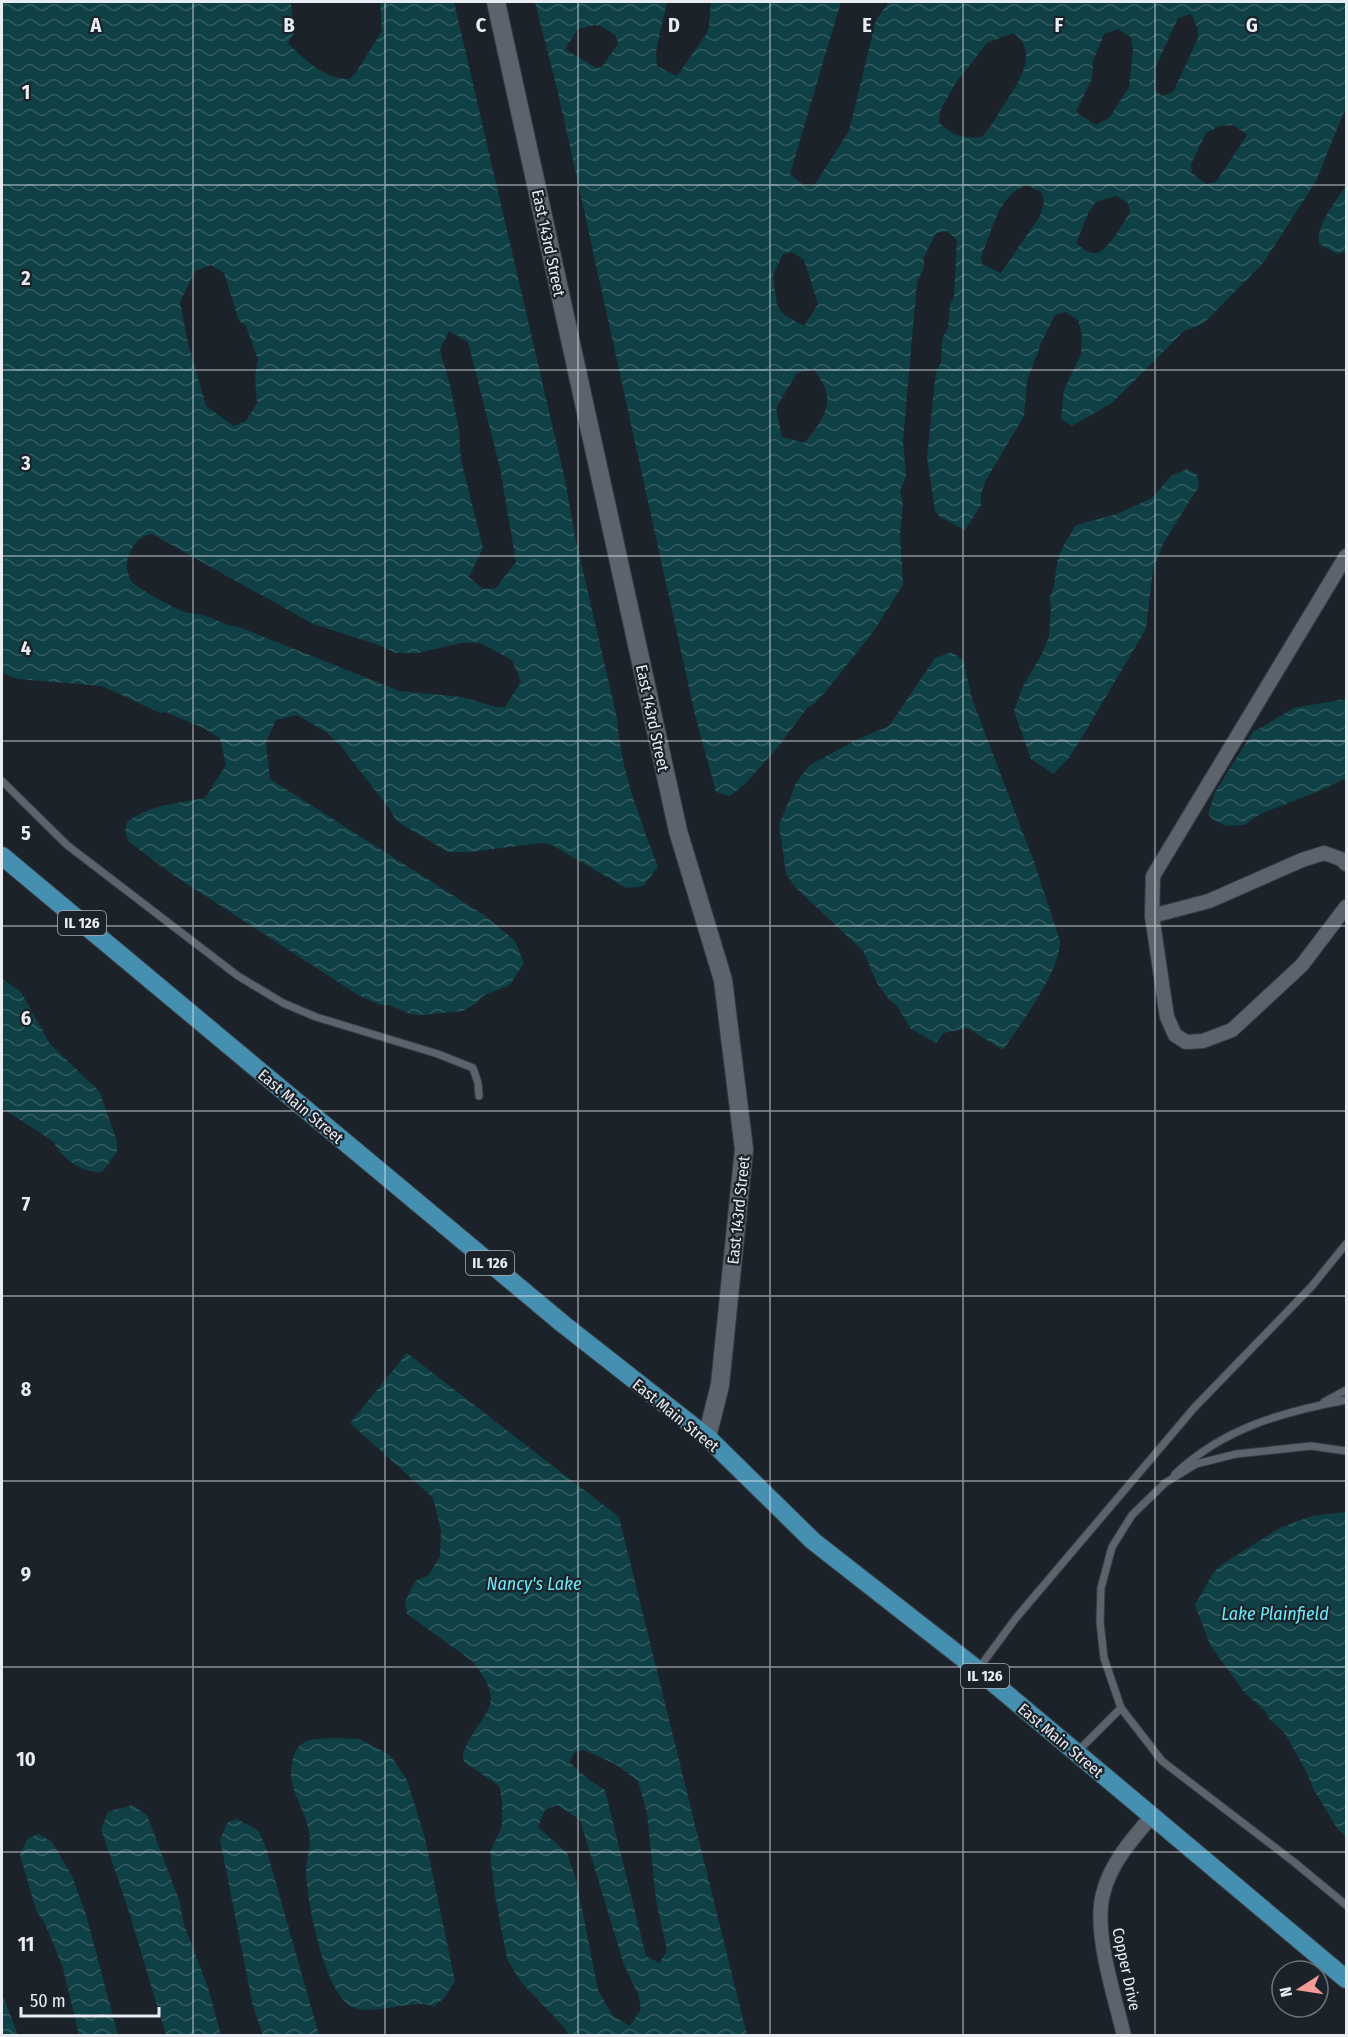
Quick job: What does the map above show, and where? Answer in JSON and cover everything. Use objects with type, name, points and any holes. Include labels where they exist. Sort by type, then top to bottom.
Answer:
[{"type":"main road","name":"East Main Street","points":[[2,856],[562,1324],[707,1437],[813,1541],[978,1670],[1347,1979]]},
{"type":"street","name":"East 143rd Street","points":[[496,2],[678,831],[723,980],[744,1149],[720,1385],[707,1437]]},
{"type":"street","points":[[1347,556],[1153,876],[1152,915],[1167,1017],[1175,1035],[1186,1042],[1203,1041],[1232,1030],[1302,965],[1347,908]]},
{"type":"street","points":[[1152,915],[1209,901],[1323,853],[1341,859],[1347,864]]},
{"type":"street","name":"Copper Drive","points":[[1124,2036],[1101,1933],[1100,1913],[1103,1893],[1111,1872],[1126,1847],[1152,1816]]},
{"type":"lane","points":[[2,781],[67,845],[238,976],[283,1003],[316,1017],[428,1051],[473,1068],[479,1096]]},
{"type":"lane","points":[[978,1670],[1016,1618],[1194,1408],[1312,1286],[1347,1244]]},
{"type":"lane","points":[[1320,1405],[1347,1390]]},
{"type":"lane","points":[[1347,1400],[1273,1417],[1221,1438],[1191,1459],[1132,1515],[1112,1547],[1101,1588],[1100,1622],[1104,1659],[1121,1708],[1162,1761],[1347,1905]]},
{"type":"lane","points":[[1165,1483],[1196,1464],[1236,1454],[1311,1446],[1347,1451]]},
{"type":"lane","points":[[1076,1753],[1121,1708]]},
{"type":"water","points":[[2,2],[291,2],[294,33],[288,43],[308,62],[324,72],[349,79],[355,74],[382,31],[380,2],[454,2],[565,480],[575,536],[617,718],[622,756],[638,812],[658,867],[643,886],[626,888],[552,845],[541,843],[470,852],[448,852],[395,819],[340,745],[326,732],[297,715],[276,720],[266,742],[270,779],[484,915],[515,941],[524,963],[510,985],[484,995],[463,1011],[410,1014],[389,1005],[380,1005],[358,995],[176,877],[129,842],[125,832],[127,822],[136,816],[164,806],[205,798],[226,765],[220,738],[205,729],[166,712],[160,713],[102,686],[18,679],[2,673]],"holes":[[[211,265],[224,273],[239,321],[246,326],[258,360],[255,376],[257,403],[246,421],[234,426],[206,406],[188,343],[180,302],[195,271]],[[449,331],[468,342],[500,468],[516,562],[496,588],[483,589],[469,577],[483,548],[461,460],[459,430],[440,350]],[[152,534],[313,624],[379,645],[396,653],[418,653],[461,643],[480,643],[512,660],[521,682],[505,707],[496,707],[462,697],[400,691],[239,627],[204,615],[187,613],[132,582],[127,569],[128,558],[135,544]]]},
{"type":"water","points":[[535,2],[667,2],[656,52],[657,66],[677,76],[707,33],[711,2],[841,2],[790,174],[805,186],[815,184],[849,131],[876,20],[889,2],[1346,2],[1346,107],[1316,181],[1264,262],[1204,323],[1183,332],[1112,403],[1072,426],[1061,419],[1064,390],[1081,354],[1082,334],[1078,320],[1066,312],[1055,315],[1042,341],[1027,381],[1024,416],[986,480],[981,494],[981,505],[965,530],[940,517],[935,511],[927,457],[936,371],[941,363],[942,339],[948,327],[950,305],[954,296],[957,240],[947,231],[936,233],[924,257],[924,268],[917,282],[903,441],[906,476],[900,491],[903,503],[900,534],[903,585],[873,632],[827,690],[808,707],[777,748],[746,783],[730,796],[716,792],[695,715],[559,97]],"holes":[[[1191,14],[1198,29],[1198,38],[1173,92],[1162,96],[1155,90],[1155,68],[1178,18]],[[595,25],[601,26],[616,36],[618,44],[602,67],[596,68],[565,49],[578,29]],[[1118,29],[1131,37],[1133,50],[1129,87],[1110,117],[1096,125],[1076,112],[1092,78],[1093,61],[1104,34]],[[1013,33],[1021,40],[1026,58],[1020,78],[982,137],[959,136],[939,123],[940,111],[955,84],[987,43]],[[1234,125],[1247,135],[1216,182],[1206,184],[1192,173],[1191,164],[1206,133],[1219,126]],[[1027,185],[1042,193],[1044,203],[1040,216],[1001,273],[982,264],[981,257],[997,215],[1009,197]],[[1116,196],[1128,203],[1130,212],[1111,242],[1097,253],[1088,252],[1076,243],[1089,212],[1096,202]],[[792,252],[804,260],[818,304],[804,326],[783,314],[777,305],[773,275],[783,254]],[[814,369],[826,393],[827,403],[824,415],[805,443],[782,437],[776,408],[797,373]]]},
{"type":"water","points":[[1346,186],[1346,251],[1337,254],[1319,244],[1319,237],[1323,222]]},
{"type":"water","points":[[1187,469],[1197,475],[1199,486],[1164,542],[1153,569],[1146,629],[1069,758],[1053,774],[1031,759],[1014,711],[1023,686],[1049,637],[1051,606],[1049,598],[1053,590],[1062,549],[1076,525],[1117,514],[1152,498],[1171,476]]},
{"type":"water","points":[[951,652],[963,660],[972,699],[1034,862],[1060,941],[1054,967],[1047,982],[1003,1050],[967,1028],[944,1033],[936,1043],[911,1029],[897,1006],[889,1000],[877,983],[863,951],[796,888],[786,874],[779,825],[796,783],[810,765],[856,740],[889,726],[935,658]]},
{"type":"water","points":[[1346,699],[1346,778],[1322,790],[1262,813],[1244,825],[1227,826],[1214,820],[1208,814],[1215,792],[1253,732],[1294,708]]},
{"type":"water","points":[[2,979],[21,992],[50,1044],[99,1091],[117,1141],[117,1152],[102,1172],[87,1170],[74,1164],[62,1154],[54,1142],[2,1108]]},
{"type":"water","name":"Nancy's Lake","points":[[407,1353],[619,1517],[747,2035],[568,2035],[565,2028],[521,1982],[507,1959],[490,1853],[502,1826],[502,1801],[499,1786],[464,1762],[463,1759],[467,1744],[489,1707],[491,1695],[483,1676],[472,1661],[407,1614],[405,1602],[415,1581],[429,1575],[440,1556],[441,1530],[433,1498],[350,1423]],"holes":[[[584,1750],[615,1764],[638,1781],[647,1813],[656,1900],[667,1951],[659,1963],[646,1956],[605,1790],[569,1762],[575,1752]],[[557,1805],[580,1820],[624,1965],[638,1994],[641,2009],[630,2026],[612,2015],[598,1990],[576,1879],[567,1853],[538,1827],[545,1810]]]},
{"type":"water","name":"Lake Plainfield","points":[[1346,1512],[1346,1837],[1337,1828],[1314,1790],[1284,1732],[1245,1693],[1210,1645],[1195,1605],[1213,1573],[1221,1565],[1280,1528],[1312,1516]]},
{"type":"water","points":[[359,1739],[390,1755],[407,1780],[425,1838],[455,1981],[444,1998],[434,2006],[413,2004],[367,2010],[352,2007],[342,1998],[325,1966],[307,1886],[309,1832],[292,1784],[291,1774],[295,1753],[302,1744],[311,1740]]},
{"type":"water","points":[[132,1805],[147,1815],[179,1900],[184,1925],[208,1988],[221,2035],[166,2035],[101,1829],[108,1812]]},
{"type":"water","points":[[237,1819],[259,1831],[266,1848],[319,2035],[263,2035],[253,2006],[220,1840],[227,1823]]},
{"type":"water","points":[[39,1834],[52,1842],[72,1876],[86,1915],[118,2035],[79,2035],[63,1968],[45,1924],[36,1910],[20,1855],[28,1838]]},
{"type":"water","points":[[2,1997],[4,1999],[18,2035],[2,2035]]}]
